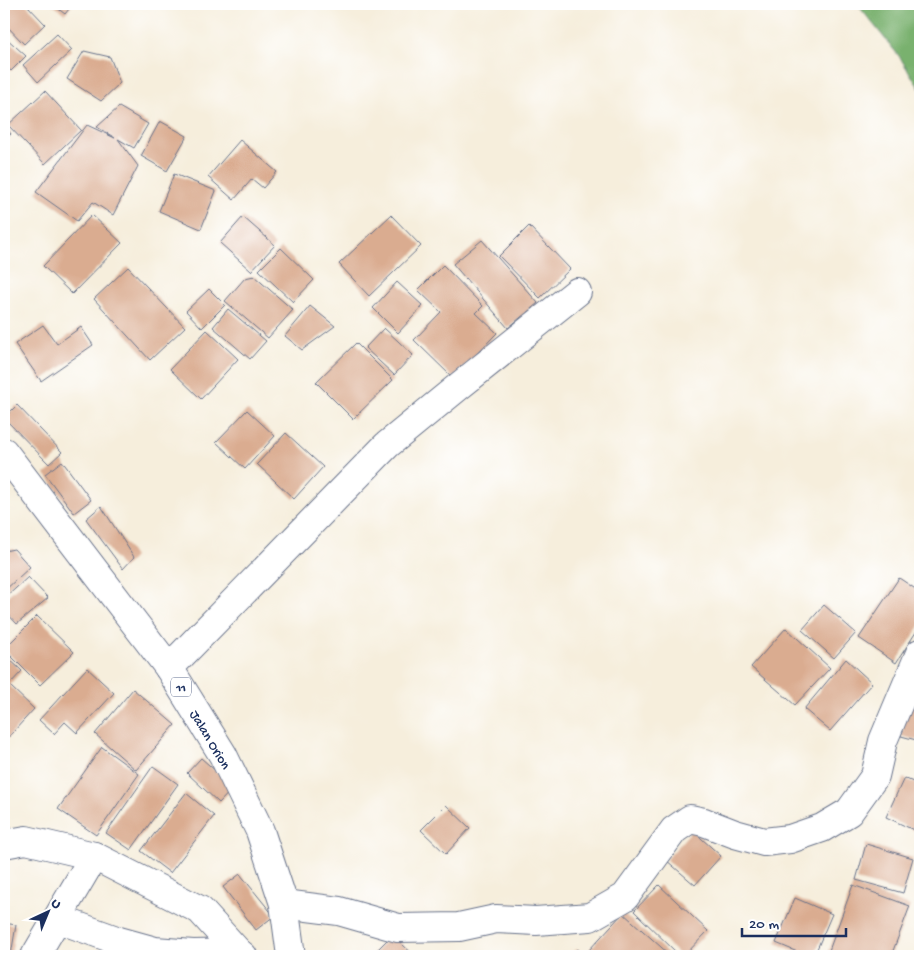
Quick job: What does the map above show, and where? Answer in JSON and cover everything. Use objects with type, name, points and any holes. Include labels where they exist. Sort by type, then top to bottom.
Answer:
[{"type":"main road","points":[[168,668],[387,445],[577,292]]},
{"type":"main road","name":"Jalan Orion","points":[[4,452],[168,668],[223,755],[260,831],[284,904],[291,956]]},
{"type":"main road","points":[[284,904],[339,911],[398,928],[459,927],[496,919],[536,921],[590,916],[625,897],[674,830],[690,819],[764,842],[790,839],[822,828],[849,812],[875,776],[883,741],[920,653]]},
{"type":"main road","points":[[4,844],[26,840],[94,856],[200,910],[241,955]]},
{"type":"main road","points":[[35,956],[94,856]]},
{"type":"main road","points":[[58,919],[155,951],[241,955]]},
{"type":"green space","points":[[857,4],[920,4],[920,89],[899,56]]},
{"type":"building","points":[[4,4],[26,4],[45,24],[24,44],[4,23]]},
{"type":"building","points":[[52,4],[73,4],[65,14]]},
{"type":"building","points":[[57,34],[72,50],[38,82],[23,65]]},
{"type":"building","points":[[4,36],[26,56],[11,71],[4,64]]},
{"type":"building","points":[[84,51],[110,57],[120,83],[101,101],[67,79]]},
{"type":"building","points":[[45,91],[81,130],[45,164],[8,125]]},
{"type":"building","points":[[119,107],[148,124],[134,148],[118,139],[138,166],[113,215],[93,202],[77,221],[36,192],[87,125],[115,138],[97,127]]},
{"type":"building","points":[[160,121],[187,136],[167,171],[141,156]]},
{"type":"building","points":[[4,126],[11,134],[4,141]]},
{"type":"building","points":[[240,140],[277,172],[263,188],[252,179],[234,200],[208,177]]},
{"type":"building","points":[[174,174],[216,191],[201,229],[159,211]]},
{"type":"building","points":[[92,215],[122,243],[72,294],[43,266]]},
{"type":"building","points":[[391,215],[421,246],[369,296],[339,264]]},
{"type":"building","points":[[243,217],[275,245],[251,271],[220,243]]},
{"type":"building","points":[[529,226],[570,269],[540,298],[499,256]]},
{"type":"building","points":[[482,240],[538,303],[508,328],[453,264]]},
{"type":"building","points":[[281,248],[314,280],[293,302],[259,270]]},
{"type":"building","points":[[443,265],[483,306],[476,313],[497,333],[453,378],[414,340],[441,312],[418,290]]},
{"type":"building","points":[[128,267],[185,327],[150,360],[94,299]]},
{"type":"building","points":[[254,276],[293,310],[268,338],[225,301],[245,278]]},
{"type":"building","points":[[397,282],[423,306],[398,333],[373,308]]},
{"type":"building","points":[[209,289],[225,305],[202,328],[186,311]]},
{"type":"building","points":[[310,306],[335,326],[302,350],[285,336]]},
{"type":"building","points":[[228,309],[266,341],[250,359],[213,327]]},
{"type":"building","points":[[43,325],[57,344],[81,327],[93,345],[41,381],[15,344]]},
{"type":"building","points":[[384,328],[413,355],[394,375],[365,348]]},
{"type":"building","points":[[207,330],[238,359],[201,399],[170,369]]},
{"type":"building","points":[[356,343],[393,380],[353,419],[316,382]]},
{"type":"building","points":[[17,405],[62,452],[49,464],[4,418]]},
{"type":"building","points":[[247,410],[275,436],[245,469],[216,442]]},
{"type":"building","points":[[286,433],[323,467],[294,499],[257,464]]},
{"type":"building","points":[[62,461],[91,500],[74,513],[45,474]]},
{"type":"building","points":[[101,506],[134,557],[123,569],[86,519]]},
{"type":"building","points":[[14,549],[30,567],[4,591],[4,551]]},
{"type":"building","points":[[28,577],[48,598],[17,624],[4,610],[4,599]]},
{"type":"building","points":[[899,578],[920,592],[920,626],[896,663],[859,638]]},
{"type":"building","points":[[824,605],[856,633],[834,658],[802,630]]},
{"type":"building","points":[[37,616],[74,652],[40,685],[4,649]]},
{"type":"building","points":[[786,628],[830,668],[795,705],[751,667]]},
{"type":"building","points":[[4,654],[22,671],[9,685],[34,709],[4,742]]},
{"type":"building","points":[[846,659],[872,683],[830,731],[804,709]]},
{"type":"building","points":[[87,668],[114,693],[77,733],[65,722],[54,734],[39,720]]},
{"type":"building","points":[[133,689],[175,725],[136,770],[95,734]]},
{"type":"building","points":[[910,703],[920,706],[920,741],[901,736]]},
{"type":"building","points":[[102,747],[139,774],[96,835],[58,809]]},
{"type":"building","points":[[201,758],[234,787],[219,803],[187,773]]},
{"type":"building","points":[[153,766],[178,784],[131,850],[106,833]]},
{"type":"building","points":[[904,778],[920,785],[920,833],[886,817]]},
{"type":"building","points":[[186,793],[214,816],[170,873],[141,851]]},
{"type":"building","points":[[446,805],[470,828],[446,854],[421,830]]},
{"type":"building","points":[[692,830],[721,856],[695,885],[666,860]]},
{"type":"building","points":[[866,844],[913,858],[903,893],[856,880]]},
{"type":"building","points":[[240,874],[274,916],[256,930],[223,887]]},
{"type":"building","points":[[659,885],[708,931],[684,956],[680,956],[634,911]]},
{"type":"building","points":[[853,885],[910,906],[891,956],[827,956]]},
{"type":"building","points":[[795,898],[832,914],[814,956],[807,956],[776,943]]},
{"type":"building","points":[[623,913],[671,956],[597,956],[589,950]]},
{"type":"building","points":[[4,923],[16,925],[11,955],[4,954]]},
{"type":"building","points":[[392,935],[415,956],[371,956]]},
{"type":"building","points":[[577,949],[585,956],[570,956]]}]
